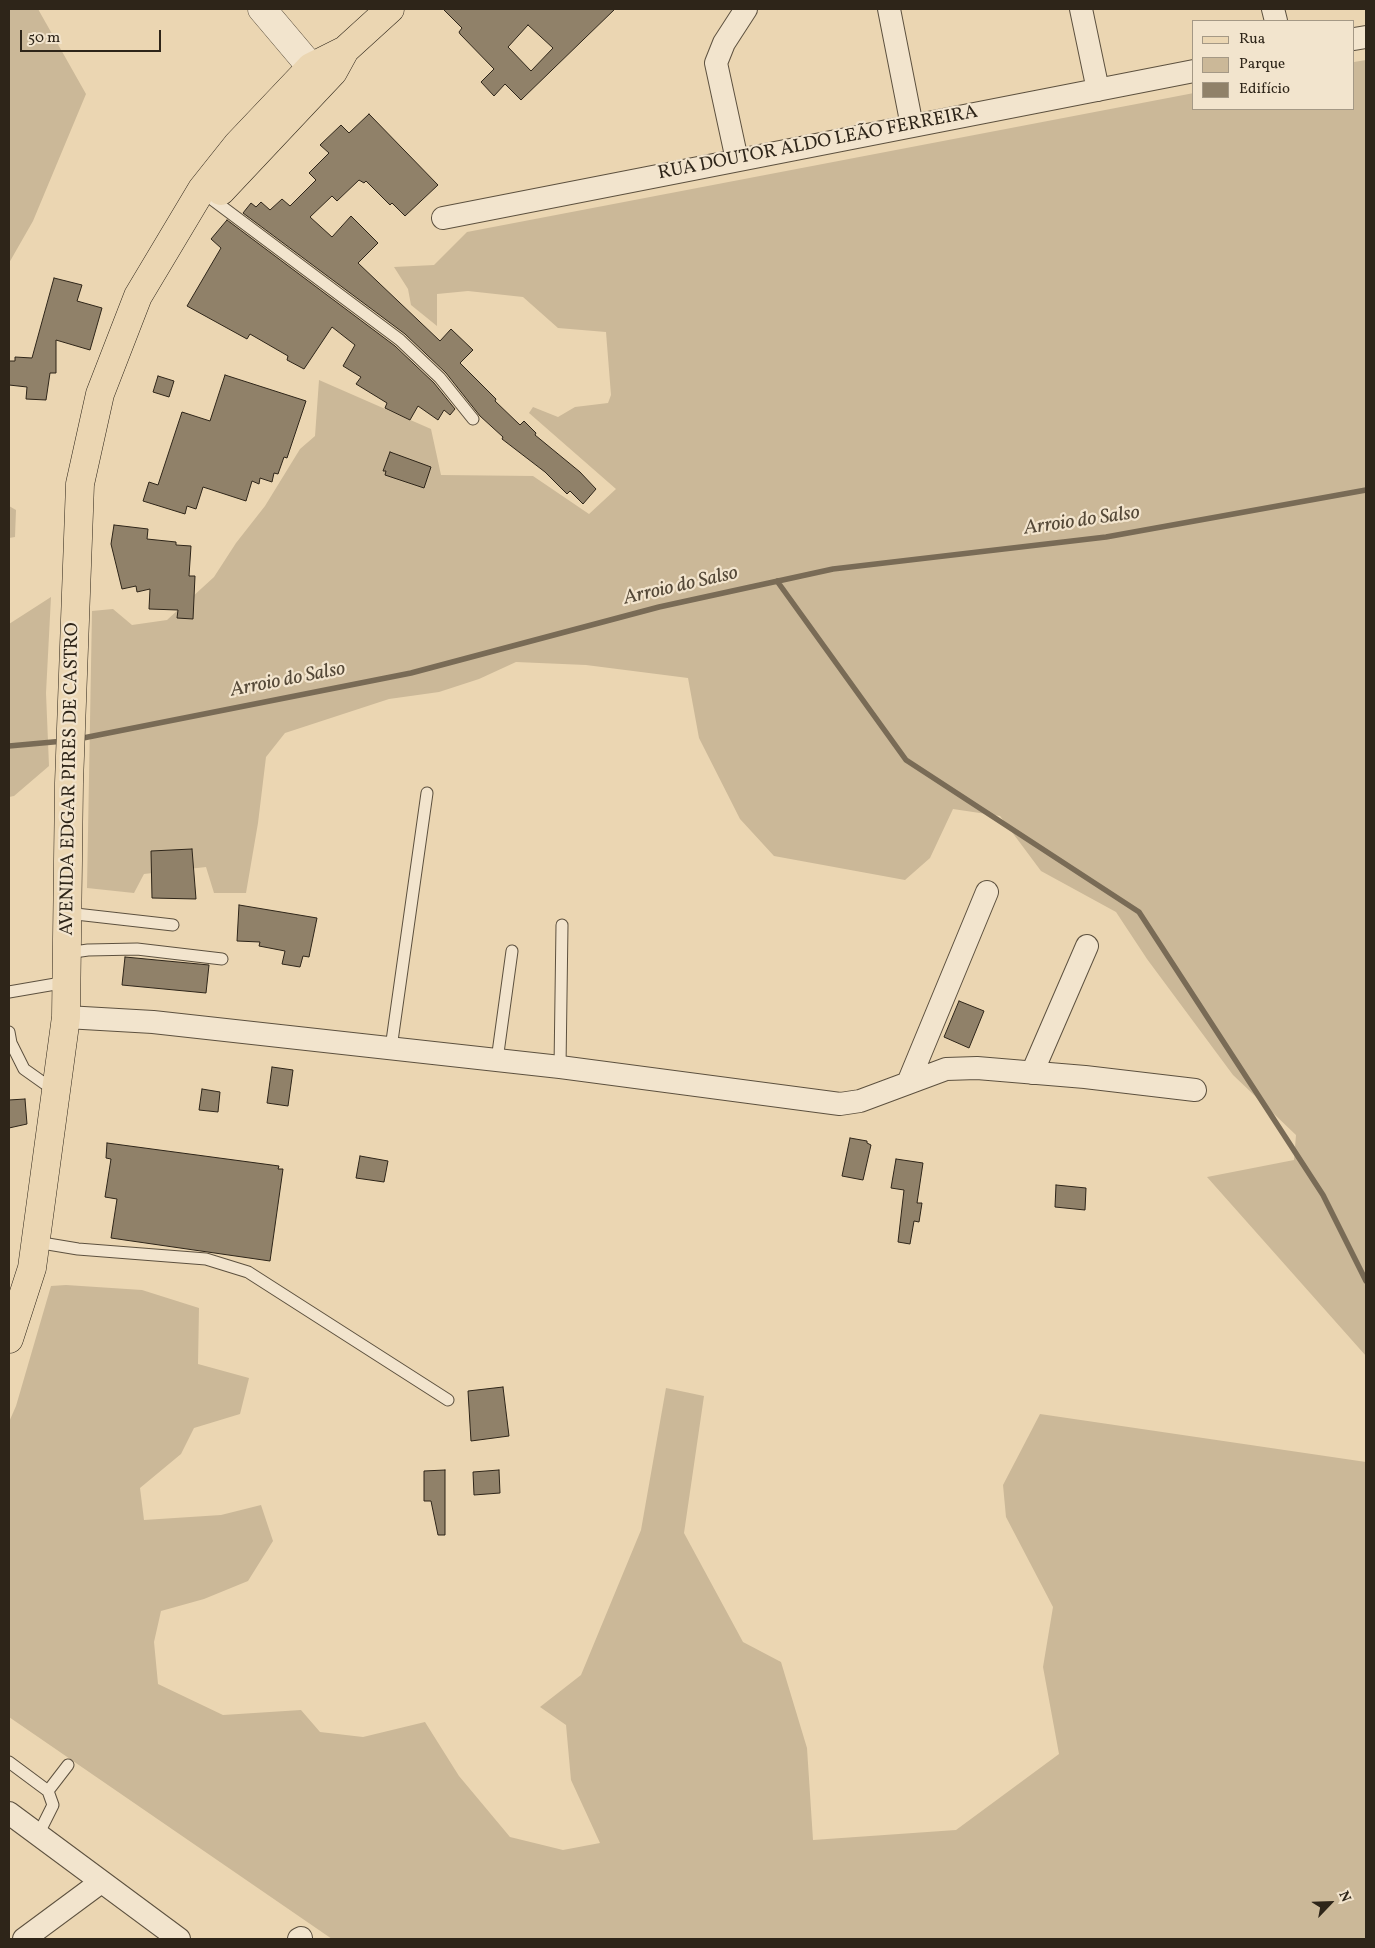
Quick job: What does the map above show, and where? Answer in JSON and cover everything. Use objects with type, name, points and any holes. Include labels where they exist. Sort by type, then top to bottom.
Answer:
[{"type":"main road","name":"AVENIDA EDGAR PIRES DE CASTRO","points":[[9,1339],[32,1268],[66,1017],[70,753],[80,484],[104,385],[138,296],[202,190],[237,145],[311,67],[345,50],[390,9]]},
{"type":"main road","name":"AVENIDA EDGAR PIRES DE CASTRO","points":[[176,233],[213,200],[333,72],[345,50]]},
{"type":"street","points":[[262,9],[311,67],[304,103]]},
{"type":"street","points":[[737,160],[716,63],[724,43],[746,9]]},
{"type":"street","points":[[889,9],[912,126]]},
{"type":"street","points":[[1081,9],[1098,90]]},
{"type":"street","name":"RUA DOUTOR ALDO LEÃO FERREIRA","points":[[443,218],[1192,71]]},
{"type":"street","points":[[908,1083],[987,892]]},
{"type":"street","points":[[1032,1073],[1087,946]]},
{"type":"street","points":[[66,1017],[153,1022],[391,1048],[560,1067],[840,1104],[860,1101],[946,1069],[977,1068],[1195,1090]]},
{"type":"street","points":[[9,1813],[101,1882],[169,1937]]},
{"type":"street","points":[[24,1939],[101,1882]]},
{"type":"lane","points":[[213,200],[400,340],[440,378],[473,419]]},
{"type":"lane","points":[[391,1048],[427,793]]},
{"type":"lane","points":[[68,913],[173,925]]},
{"type":"lane","points":[[560,1067],[562,925]]},
{"type":"lane","points":[[67,953],[88,950],[137,949],[222,959]]},
{"type":"lane","points":[[497,1060],[512,952]]},
{"type":"lane","points":[[9,992],[67,982]]},
{"type":"lane","points":[[9,1032],[11,1044],[24,1069],[56,1092]]},
{"type":"lane","points":[[36,1242],[78,1249],[206,1260],[248,1272],[448,1400]]},
{"type":"lane","points":[[9,1762],[48,1791],[53,1805],[38,1835]]},
{"type":"lane","points":[[48,1791],[68,1765]]},
{"type":"green space","points":[[9,9],[38,9],[86,94],[33,221],[9,263]]},
{"type":"green space","points":[[1366,60],[1366,1356],[1207,1177],[1294,1160],[1296,1135],[1233,1075],[1147,959],[1116,912],[1041,871],[1000,816],[953,809],[930,858],[905,880],[774,856],[740,819],[699,738],[688,678],[586,665],[516,662],[479,679],[439,692],[389,699],[285,733],[266,757],[258,823],[246,893],[214,893],[206,867],[144,874],[134,893],[87,888],[92,611],[113,609],[132,625],[167,620],[214,577],[236,543],[265,506],[300,449],[315,436],[319,380],[431,429],[441,475],[533,476],[589,514],[616,489],[529,413],[533,407],[558,417],[575,407],[608,403],[611,395],[606,332],[558,328],[523,297],[468,291],[437,294],[437,326],[411,305],[408,289],[394,267],[434,265],[467,232],[1192,93],[1192,110],[1355,110],[1355,62]]},
{"type":"green space","points":[[9,506],[16,510],[15,537],[9,538]]},
{"type":"green space","points":[[51,597],[46,693],[49,766],[14,796],[9,797],[9,624]]},
{"type":"green space","points":[[66,1285],[142,1290],[199,1308],[198,1364],[249,1378],[240,1414],[194,1428],[181,1454],[140,1488],[144,1520],[221,1515],[261,1505],[273,1541],[248,1581],[204,1599],[161,1611],[154,1642],[158,1684],[223,1715],[301,1710],[320,1732],[363,1737],[425,1722],[459,1776],[510,1837],[563,1850],[600,1843],[571,1780],[566,1725],[540,1707],[581,1675],[641,1530],[666,1388],[704,1396],[684,1533],[743,1642],[781,1662],[807,1748],[813,1840],[956,1830],[1059,1754],[1043,1667],[1053,1607],[1006,1517],[1003,1485],[1040,1414],[1366,1462],[1366,1939],[332,1939],[9,1717],[9,1422],[16,1406],[51,1286]]},
{"type":"building","points":[[443,9],[615,9],[521,100],[505,84],[494,96],[481,82],[494,69],[460,34],[459,32],[462,28]],"holes":[[[528,25],[553,48],[531,71],[508,47]]]},
{"type":"building","points":[[369,114],[438,185],[405,216],[392,203],[390,205],[366,181],[364,183],[359,180],[337,201],[332,196],[310,217],[332,237],[351,216],[378,243],[358,263],[440,341],[451,329],[473,350],[460,363],[520,425],[524,421],[536,433],[535,435],[580,472],[596,489],[583,504],[570,491],[567,494],[545,472],[502,439],[503,437],[480,416],[446,373],[405,334],[243,213],[251,203],[256,207],[261,202],[270,210],[282,199],[290,206],[316,180],[309,173],[329,153],[320,145],[341,125],[349,133]]},
{"type":"building","points":[[227,220],[395,346],[434,383],[455,409],[450,415],[444,410],[438,420],[418,406],[410,420],[385,408],[387,403],[356,384],[361,377],[343,366],[355,345],[332,327],[304,369],[287,360],[288,356],[250,334],[247,339],[187,306],[221,248],[211,239]]},
{"type":"building","points":[[54,278],[82,285],[77,301],[102,308],[90,350],[56,340],[56,373],[50,373],[46,400],[26,399],[27,387],[9,385],[9,361],[15,361],[15,357],[32,358]]},
{"type":"building","points":[[225,375],[306,401],[287,458],[284,457],[278,474],[274,473],[272,482],[260,478],[259,484],[252,481],[246,501],[203,487],[196,509],[187,506],[185,514],[143,501],[149,482],[158,485],[182,412],[210,421]]},
{"type":"building","points":[[158,376],[174,381],[169,397],[153,392]]},
{"type":"building","points":[[390,452],[431,467],[424,488],[385,475],[386,471],[383,471]]},
{"type":"building","points":[[114,525],[148,529],[147,539],[176,542],[176,545],[191,546],[189,576],[195,576],[193,619],[177,618],[178,610],[149,609],[150,589],[137,592],[136,586],[122,589],[111,544]]},
{"type":"building","points":[[192,849],[196,899],[152,898],[151,851]]},
{"type":"building","points":[[239,905],[317,918],[309,957],[303,956],[300,967],[282,964],[285,951],[259,946],[260,942],[237,941]]},
{"type":"building","points":[[125,957],[209,965],[206,993],[122,985]]},
{"type":"building","points":[[959,1001],[984,1011],[969,1048],[944,1037]]},
{"type":"building","points":[[272,1067],[293,1070],[288,1106],[267,1103]]},
{"type":"building","points":[[202,1089],[220,1092],[218,1112],[199,1110]]},
{"type":"building","points":[[25,1099],[27,1124],[9,1128],[9,1100]]},
{"type":"building","points":[[850,1138],[867,1141],[871,1145],[863,1180],[842,1176]]},
{"type":"building","points":[[107,1143],[279,1166],[278,1169],[283,1169],[270,1261],[111,1238],[117,1199],[105,1197],[111,1159],[106,1158]]},
{"type":"building","points":[[360,1156],[388,1161],[384,1182],[356,1178]]},
{"type":"building","points":[[896,1159],[923,1163],[917,1203],[922,1203],[919,1222],[914,1221],[910,1244],[898,1242],[904,1190],[891,1188]]},
{"type":"building","points":[[1056,1185],[1086,1188],[1085,1210],[1055,1207]]},
{"type":"building","points":[[503,1387],[509,1436],[471,1441],[468,1391]]},
{"type":"building","points":[[445,1470],[445,1535],[438,1535],[431,1501],[424,1501],[424,1471]]},
{"type":"building","points":[[499,1470],[500,1493],[474,1495],[473,1472]]},
{"type":"waterway","name":"Arroio do Salso","points":[[78,739],[411,673],[659,607],[833,569],[1106,537],[1366,490]]},
{"type":"waterway","points":[[777,581],[906,760],[1139,912],[1323,1195],[1366,1281]]},
{"type":"waterway","name":"Arroio do Salso","points":[[9,746],[64,741]]}]
